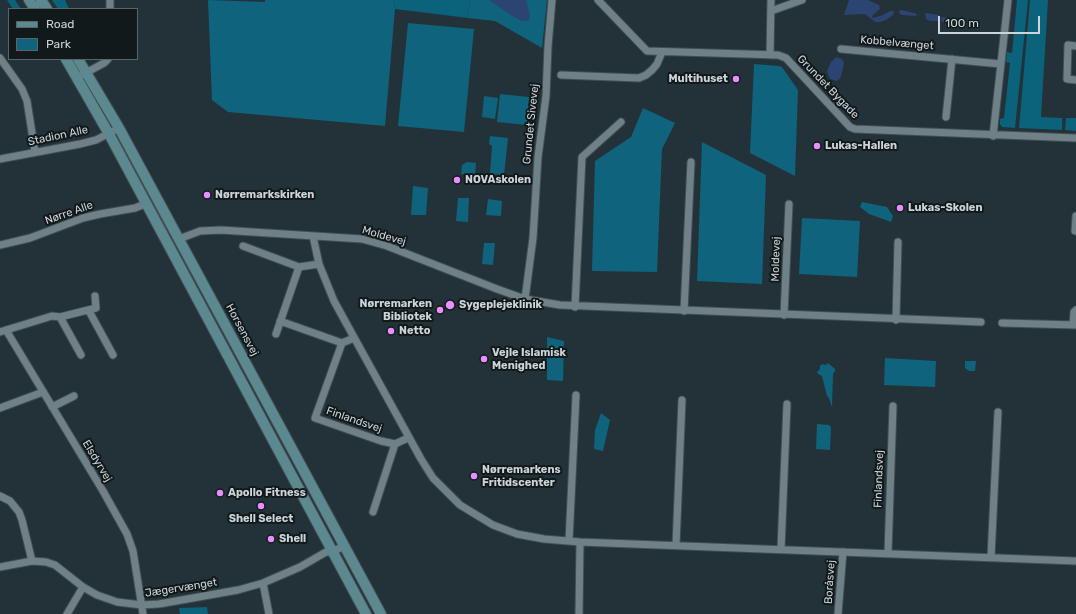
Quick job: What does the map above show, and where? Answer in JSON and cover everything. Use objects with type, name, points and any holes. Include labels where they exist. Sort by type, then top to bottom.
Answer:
[{"type":"main road","points":[[67,60],[109,134],[132,180],[366,614]]},
{"type":"main road","name":"Horsensvej","points":[[79,60],[119,128],[381,613]]},
{"type":"main road","points":[[132,180],[146,194],[168,233],[179,239],[177,245],[180,254],[223,338],[231,362]]},
{"type":"main road","points":[[296,483],[306,490],[335,544],[344,546]]},
{"type":"main road","points":[[332,552],[342,554],[368,601],[381,613]]},
{"type":"street","name":"Grundet Sivevej","points":[[525,299],[534,233],[538,157],[546,96],[552,0]]},
{"type":"street","name":"Grundet Bygade","points":[[598,0],[647,51],[778,55],[786,58],[850,127],[855,130],[1076,138]]},
{"type":"street","points":[[770,55],[771,0]]},
{"type":"street","points":[[771,11],[802,0]]},
{"type":"street","points":[[993,136],[1008,0]]},
{"type":"street","points":[[1076,46],[1068,45],[1067,79],[1076,80]]},
{"type":"street","name":"Kobbelvænget","points":[[841,49],[1001,64]]},
{"type":"street","points":[[561,75],[639,78],[652,70],[657,64],[662,52]]},
{"type":"street","points":[[0,58],[22,89],[27,101],[35,152]]},
{"type":"street","points":[[77,78],[107,60]]},
{"type":"street","points":[[946,117],[952,60]]},
{"type":"street","points":[[576,307],[582,157],[621,122]]},
{"type":"street","name":"Stadion Alle","points":[[0,159],[96,140],[119,128]]},
{"type":"street","points":[[684,311],[691,162]]},
{"type":"street","name":"Nørre Alle","points":[[0,245],[30,238],[83,218],[135,208],[145,204]]},
{"type":"street","name":"Moldevej","points":[[784,315],[789,204]]},
{"type":"street","points":[[1075,231],[1076,216]]},
{"type":"street","name":"Moldevej","points":[[179,239],[200,231],[221,230],[362,239],[387,246],[525,299],[576,307],[981,322]]},
{"type":"street","name":"Finlandsvej","points":[[313,236],[319,264],[334,300],[408,438],[433,478],[460,505],[493,525],[517,534],[544,539],[580,542],[1076,561]]},
{"type":"street","points":[[896,320],[898,242]]},
{"type":"street","points":[[243,246],[299,267],[319,264]]},
{"type":"street","points":[[276,334],[299,267]]},
{"type":"street","points":[[3,331],[52,316],[60,317],[96,308],[95,296]]},
{"type":"street","points":[[1002,323],[1074,325],[1074,312],[1076,310]]},
{"type":"street","points":[[88,311],[113,355]]},
{"type":"street","points":[[60,317],[81,356]]},
{"type":"street","points":[[280,321],[342,343],[354,338]]},
{"type":"street","name":"Elsdyrvej","points":[[3,331],[43,392],[103,491],[127,534],[133,551],[143,614]]},
{"type":"street","name":"Finlandsvej","points":[[342,343],[315,418],[381,441],[395,444]]},
{"type":"street","points":[[0,408],[43,392]]},
{"type":"street","points":[[569,541],[576,395]]},
{"type":"street","points":[[52,407],[74,396]]},
{"type":"street","points":[[676,545],[682,400]]},
{"type":"street","points":[[781,549],[787,404]]},
{"type":"street","name":"Finlandsvej","points":[[888,553],[893,406]]},
{"type":"street","points":[[991,557],[998,412]]},
{"type":"street","points":[[373,512],[395,444],[408,438]]},
{"type":"street","points":[[0,496],[10,501],[19,512],[32,561]]},
{"type":"street","points":[[579,614],[580,542]]},
{"type":"street","name":"Jægervænget","points":[[0,567],[32,561],[46,562],[55,565],[83,587],[97,595],[117,602],[142,605],[176,601],[263,584],[300,567],[326,552],[332,552],[344,546]]},
{"type":"street","name":"Boråsvej","points":[[838,614],[843,552]]},
{"type":"street","points":[[263,584],[269,614]]},
{"type":"street","points":[[67,614],[83,587]]},
{"type":"green space","points":[[208,0],[265,2],[265,0],[393,0],[395,9],[385,126],[228,112],[212,100]]},
{"type":"green space","points":[[470,0],[547,0],[542,48],[495,21],[468,18]]},
{"type":"green space","points":[[408,23],[474,29],[464,132],[398,126]]},
{"type":"green space","points":[[754,64],[782,67],[798,90],[795,176],[750,153]]},
{"type":"green space","points":[[500,94],[529,97],[527,125],[497,122]]},
{"type":"green space","points":[[484,96],[498,98],[495,119],[482,117]]},
{"type":"green space","points":[[643,108],[675,123],[662,149],[657,272],[592,271],[595,161],[631,137]]},
{"type":"green space","points":[[490,136],[508,138],[504,175],[490,174],[492,146],[489,144]]},
{"type":"green space","points":[[702,142],[766,175],[762,284],[697,281]]},
{"type":"green space","points":[[467,162],[476,163],[475,175],[461,174],[462,165]]},
{"type":"green space","points":[[413,186],[428,188],[426,215],[411,215]]},
{"type":"green space","points":[[458,198],[469,198],[468,222],[456,221]]},
{"type":"green space","points":[[488,199],[502,201],[501,216],[486,215]]},
{"type":"green space","points":[[862,202],[887,207],[893,216],[891,222],[869,214],[860,207]]},
{"type":"green space","points":[[802,218],[860,221],[857,277],[799,274]]},
{"type":"green space","points":[[484,243],[495,243],[493,265],[482,264]]},
{"type":"green space","points":[[547,337],[564,341],[563,381],[547,380]]},
{"type":"green space","points":[[885,358],[936,361],[935,387],[884,385]]},
{"type":"green space","points":[[965,361],[976,361],[975,371],[969,371],[965,368]]},
{"type":"green space","points":[[828,363],[835,369],[833,374],[832,407],[827,396],[822,376],[817,372],[822,364],[826,365]]},
{"type":"green space","points":[[601,413],[610,420],[603,451],[594,449],[595,430]]},
{"type":"green space","points":[[817,424],[829,425],[831,427],[830,450],[816,449]]},
{"type":"shaded area","points":[[7,0],[15,0],[20,8],[12,8]]},
{"type":"shaded area","points":[[52,0],[65,0],[69,8],[57,8]]},
{"type":"shaded area","points":[[393,0],[470,0],[468,18],[395,9]]},
{"type":"shaded area","points":[[489,0],[526,0],[530,16],[528,21],[522,21],[509,14]]},
{"type":"shaded area","points":[[849,0],[868,0],[879,5],[880,9],[872,16],[873,18],[890,11],[894,11],[893,15],[886,20],[875,22],[865,14],[844,15]]},
{"type":"shaded area","points":[[1017,0],[1028,0],[1015,128],[1002,127],[1000,124],[1000,119],[1004,118],[1010,63],[1006,62],[1007,52],[1012,53]]},
{"type":"shaded area","points":[[1030,0],[1048,0],[1041,117],[1062,118],[1062,130],[1019,128]]},
{"type":"shaded area","points":[[902,10],[917,14],[916,16],[902,15],[899,11]]},
{"type":"shaded area","points":[[925,13],[939,15],[938,21],[930,21],[926,19]]},
{"type":"shaded area","points":[[942,17],[962,20],[962,22],[942,22]]},
{"type":"shaded area","points":[[836,57],[842,59],[844,63],[841,77],[837,81],[830,79],[827,71],[831,62]]},
{"type":"shaded area","points":[[1066,118],[1076,118],[1076,131],[1065,130]]},
{"type":"shaded area","points":[[207,607],[208,614],[180,614],[179,608]]},
{"type":"place","name":"Multihuset","points":[[736,79]]},
{"type":"place","name":"Lukas-Hallen","points":[[817,146]]},
{"type":"place","name":"NOVAskolen","points":[[457,180]]},
{"type":"place","name":"Nørremarkskirken","points":[[207,195]]},
{"type":"place","name":"Lukas-Skolen","points":[[900,208]]},
{"type":"place","name":"Sygeplejeklinik","points":[[450,305]]},
{"type":"place","name":"Nørremarken Bibliotek","points":[[440,310]]},
{"type":"place","name":"Netto","points":[[391,331]]},
{"type":"place","name":"Vejle Islamisk Menighed","points":[[484,359]]},
{"type":"place","name":"Nørremarkens Fritidscenter","points":[[474,476]]},
{"type":"place","name":"Apollo Fitness","points":[[220,493]]},
{"type":"place","name":"Shell Select","points":[[261,506]]},
{"type":"place","name":"Shell","points":[[271,539]]}]
